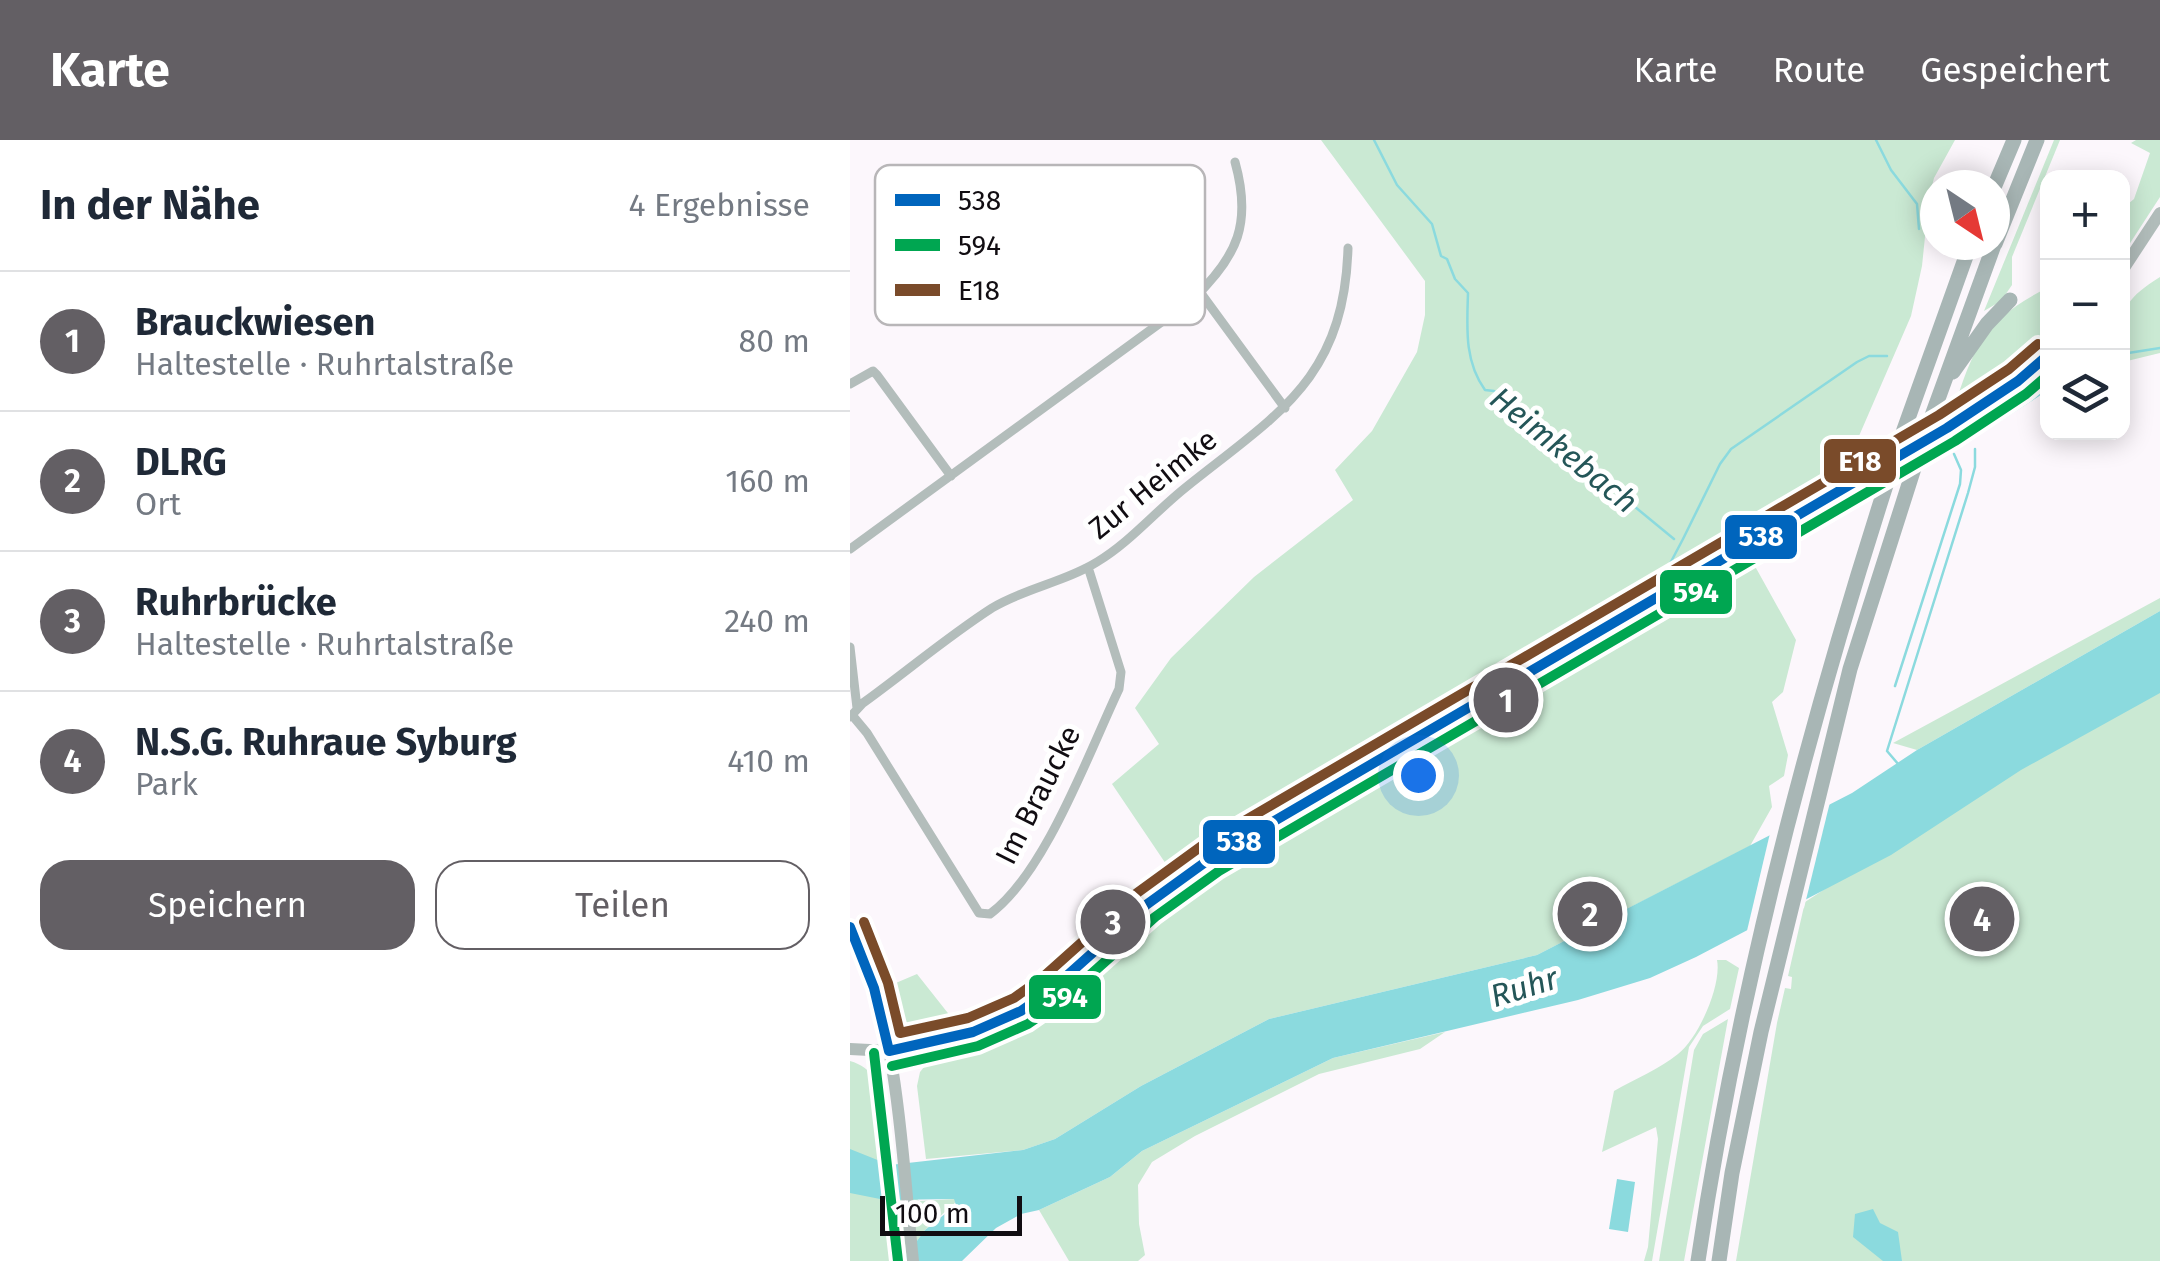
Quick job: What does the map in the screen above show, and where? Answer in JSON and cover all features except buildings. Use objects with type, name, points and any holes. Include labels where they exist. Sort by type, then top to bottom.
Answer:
[{"type":"highway","points":[[2001,170],[2014,140]]},
{"type":"highway","points":[[2010,208],[2038,140]]},
{"type":"highway","points":[[1698,1261],[1736,1044],[1817,707],[1888,478],[1965,260]]},
{"type":"highway","points":[[1719,1261],[1760,1032],[1844,692],[1939,392],[1989,260]]},
{"type":"highway","points":[[1939,392],[1987,324],[2010,300]]},
{"type":"main road","points":[[2129,260],[2160,214]]},
{"type":"main road","points":[[850,1049],[889,1050],[973,1032],[1021,1011],[1051,990],[1168,888],[1251,832],[1947,428],[2040,362]]},
{"type":"main road","points":[[850,927],[874,988],[889,1050],[913,1261]]},
{"type":"street","points":[[1205,286],[1231,255],[1242,224],[1243,204],[1235,162]]},
{"type":"street","name":"Zur Heimke","points":[[853,713],[994,608],[1109,554],[1284,408],[1312,373],[1334,329],[1348,268],[1348,248]]},
{"type":"street","points":[[1205,299],[1284,408]]},
{"type":"street","points":[[850,549],[1155,325]]},
{"type":"street","points":[[850,384],[873,371],[951,476]]},
{"type":"street","name":"Im Braucke","points":[[853,713],[979,913],[990,914],[1020,885],[1043,850],[1122,680],[1088,567]]},
{"type":"street","points":[[850,648],[853,713]]},
{"type":"green space","points":[[1321,140],[1955,140],[1938,170],[1920,170],[1922,266],[1911,316],[1859,436],[1856,471],[1664,583],[1659,573],[1217,834],[1168,867],[1112,784],[1159,744],[1135,708],[1171,658],[1254,577],[1353,500],[1335,470],[1372,431],[1417,352],[1425,315],[1425,281]]},
{"type":"green space","points":[[2054,140],[2060,140],[2048,170],[2042,170]]},
{"type":"green space","points":[[2160,140],[2160,197],[2130,243],[2130,202],[2150,153],[2131,143]]},
{"type":"green space","points":[[2040,174],[2040,189],[2012,257],[2012,285],[2001,301],[1984,311],[2005,260],[2010,260],[2010,247]]},
{"type":"green space","points":[[2160,277],[2160,353],[2130,360],[2130,302]]},
{"type":"green space","points":[[2040,292],[2040,349],[2006,377],[1999,380],[1996,373],[1982,379],[1982,391],[1954,408],[1968,367],[1985,336],[2026,299]]},
{"type":"green space","points":[[1751,559],[1796,640],[1783,692],[1772,702],[1788,755],[1784,776],[1769,786],[1772,807],[1750,846],[1537,955],[1269,1019],[1141,1086],[1055,1139],[1023,1150],[926,1159],[917,1086],[920,1072],[929,1061],[1001,1035],[1043,1011],[1050,1021],[1110,961],[1216,874]]},
{"type":"green space","points":[[2160,598],[2160,611],[1917,750],[1893,743]]},
{"type":"green space","points":[[2160,671],[2160,1261],[1736,1261],[1777,1023],[1785,988],[1791,989],[1792,977],[1788,976],[1805,902]]},
{"type":"green space","points":[[1717,960],[1726,960],[1739,968],[1730,1009],[1703,1026],[1689,1047],[1652,1261],[1644,1261],[1658,1139],[1656,1127],[1602,1152],[1614,1091],[1686,1047],[1712,997]]},
{"type":"green space","points":[[917,974],[951,1017],[975,1011],[969,1023],[927,1036],[904,1029],[884,988]]},
{"type":"green space","points":[[1728,1019],[1684,1261],[1659,1261],[1694,1050],[1703,1034]]},
{"type":"green space","points":[[1445,1032],[1420,1049],[1319,1074],[1152,1162],[1138,1185],[1145,1255],[1138,1261],[1069,1261],[1039,1210],[1110,1177],[1142,1151],[1333,1058]]},
{"type":"green space","points":[[850,1061],[864,1068],[880,1090],[887,1150],[899,1179],[919,1201],[957,1201],[925,1230],[902,1261],[850,1261]]},
{"type":"water","name":"Ruhr","points":[[2160,611],[2160,693],[2021,770],[1891,855],[1650,978],[1578,1000],[1333,1058],[1142,1151],[1110,1177],[1039,1210],[1021,1214],[996,1228],[962,1261],[902,1261],[925,1230],[956,1205],[954,1199],[885,1200],[850,1193],[850,1149],[890,1165],[1023,1150],[1055,1139],[1141,1086],[1269,1019],[1537,955],[1852,793],[1917,750]]},
{"type":"water","points":[[1617,1179],[1635,1182],[1628,1232],[1609,1229]]},
{"type":"water","points":[[1873,1209],[1880,1223],[1898,1232],[1902,1261],[1883,1261],[1853,1237],[1855,1214]]},
{"type":"pier","points":[[1831,798],[1804,908],[1746,935],[1771,829]]},
{"type":"waterway","name":"Heimkebach","points":[[1374,140],[1397,185],[1432,224],[1441,256],[1447,259],[1455,279],[1468,293],[1470,356],[1485,390],[1494,391],[1674,539]]},
{"type":"waterway","points":[[1876,140],[1891,170],[1917,204],[1919,229]]},
{"type":"waterway","name":"Heimkebach","points":[[2130,353],[2160,348]]},
{"type":"waterway","name":"Heimkebach","points":[[1683,539],[1731,449],[1857,362],[1869,356],[1887,356]]},
{"type":"waterway","points":[[1978,434],[2040,394]]},
{"type":"waterway","points":[[1899,765],[1887,751],[1968,493],[1975,449]]},
{"type":"waterway","points":[[1895,686],[1960,484],[1961,470],[1954,454]]},
{"type":"waterway","points":[[1176,861],[1434,704],[1653,581],[1665,573],[1683,539]]},
{"type":"transit line","name":"E18","points":[[864,922],[888,983],[900,1033],[968,1018],[1014,998],[1137,893],[1203,845],[1939,415],[2009,369],[2038,344]]},
{"type":"transit line","name":"538","points":[[889,1051],[973,1032],[1021,1011],[1051,990],[1146,905],[1211,858],[1947,428],[2040,362]]},
{"type":"transit line","name":"594","points":[[892,1066],[978,1046],[1028,1024],[1061,1001],[1155,917],[1219,871],[1955,441],[2040,382]]},
{"type":"transit line","name":"538","points":[[850,927],[874,988],[889,1051]]},
{"type":"transit line","name":"594","points":[[874,1053],[898,1261]]},
{"type":"place","name":"Brauckwiesen","points":[[1506,700]]},
{"type":"place","name":"DLRG","points":[[1590,914]]},
{"type":"place","name":"N.S.G. Ruhraue Syburg","points":[[1982,919]]},
{"type":"place","name":"Ruhrbrücke","points":[[1113,922]]}]
